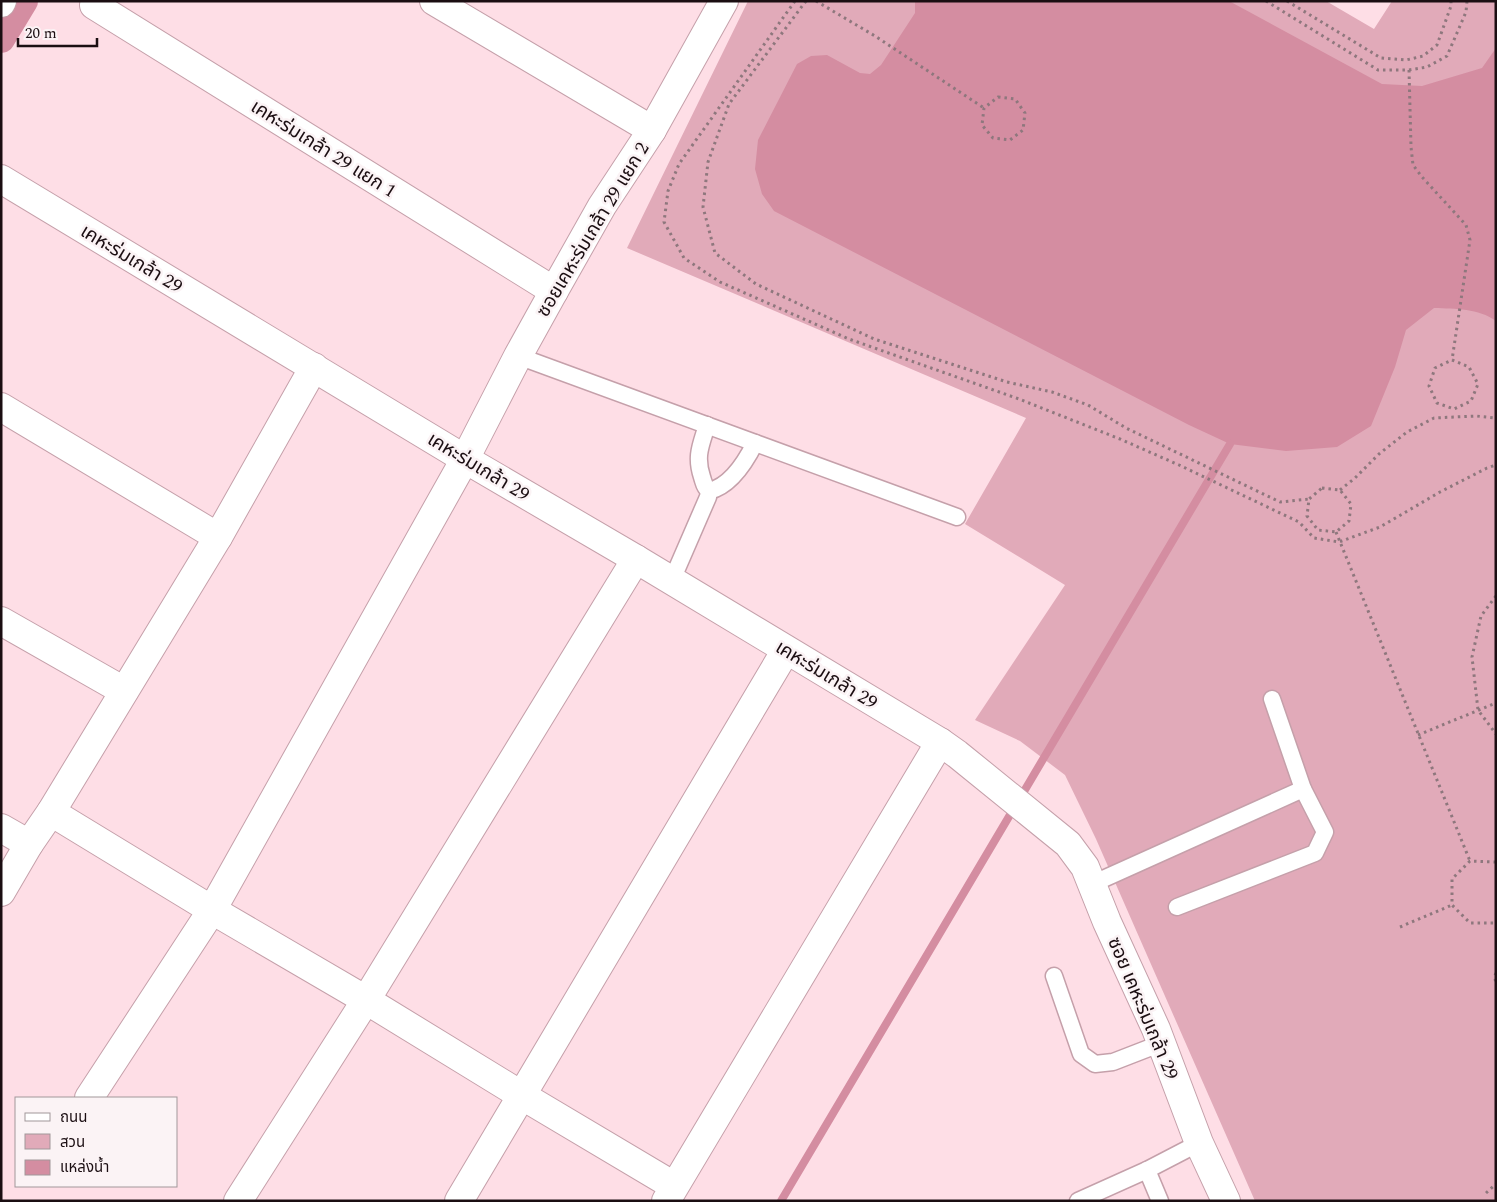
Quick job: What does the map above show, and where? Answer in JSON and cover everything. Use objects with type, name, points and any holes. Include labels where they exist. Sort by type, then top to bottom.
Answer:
[{"type":"street","points":[[434,1],[652,130]]},
{"type":"street","name":"ซอยเคหะร่มเกล้า 29 แยก 2","points":[[90,1097],[212,910],[466,459],[518,356],[554,291],[602,206],[652,130],[724,1]]},
{"type":"street","name":"เคหะร่มเกล้า 29 แยก 1","points":[[94,5],[554,291]]},
{"type":"street","name":"เคหะร่มเกล้า 29","points":[[1,179],[949,748],[1047,825]]},
{"type":"street","points":[[1,892],[218,537],[314,367]]},
{"type":"street","points":[[1,407],[218,537]]},
{"type":"street","points":[[238,1201],[366,1000],[636,559]]},
{"type":"street","points":[[1,621],[124,691]]},
{"type":"street","points":[[459,1201],[786,650]]},
{"type":"street","points":[[51,812],[521,1095],[670,1193],[949,748]]},
{"type":"street","name":"ซอย เคหะร่มเกล้า 29","points":[[1047,825],[1068,844],[1085,867],[1107,922],[1162,1043],[1199,1143],[1226,1201]]},
{"type":"street","points":[[1,828],[29,844]]},
{"type":"lane","points":[[518,356],[957,516]]},
{"type":"lane","points":[[707,425],[698,461],[705,488],[709,490],[717,489],[741,468],[755,443]]},
{"type":"lane","points":[[672,580],[708,497],[709,490]]},
{"type":"lane","points":[[1178,907],[1315,853],[1325,832],[1302,789],[1272,699]]},
{"type":"lane","points":[[1092,884],[1302,789]]},
{"type":"lane","points":[[1054,976],[1081,1054],[1095,1064],[1113,1062],[1162,1043]]},
{"type":"lane","points":[[1078,1201],[1147,1170],[1199,1143]]},
{"type":"lane","points":[[1147,1170],[1160,1201]]},
{"type":"path","points":[[795,1],[679,164],[668,191],[664,222],[684,258],[720,282],[849,339],[1019,399],[1120,439],[1180,465],[1298,522],[1314,538],[1339,542],[1380,527],[1440,492],[1496,465]]},
{"type":"path","points":[[806,1],[729,104],[708,162],[703,207],[715,253],[756,284],[874,339],[1007,382],[1052,392],[1088,405],[1126,428],[1280,502],[1309,499],[1322,488],[1340,490],[1356,478],[1379,454],[1407,432],[1434,418],[1476,416],[1496,418]]},
{"type":"path","points":[[816,1],[876,36],[984,108]]},
{"type":"path","points":[[1266,1],[1378,70],[1409,70],[1427,67],[1447,56],[1466,12],[1467,1]]},
{"type":"path","points":[[1287,1],[1381,58],[1406,60],[1423,56],[1437,44],[1452,1]]},
{"type":"path","points":[[1409,70],[1413,165],[1466,225],[1470,240],[1452,360]]},
{"type":"path","points":[[998,97],[1015,99],[1025,113],[1023,130],[1010,140],[993,138],[982,125],[984,108],[998,97]]},
{"type":"path","points":[[1452,360],[1470,367],[1478,384],[1471,401],[1454,409],[1436,402],[1429,386],[1435,368],[1452,360]]},
{"type":"path","points":[[1454,409],[1454,417]]},
{"type":"path","points":[[1309,499],[1307,516],[1318,530],[1336,532],[1349,521],[1351,504],[1340,490]]},
{"type":"path","points":[[1336,532],[1470,861]]},
{"type":"path","points":[[1496,596],[1481,616],[1472,657],[1478,710],[1496,734]]},
{"type":"path","points":[[1418,735],[1496,703]]},
{"type":"path","points":[[1496,862],[1470,861],[1452,879],[1452,905],[1470,923],[1496,923]]},
{"type":"path","points":[[1400,927],[1452,905]]},
{"type":"path","points":[[1496,972],[1494,978],[1496,981]]},
{"type":"path","points":[[1486,1193],[1496,1184]]},
{"type":"green space","points":[[748,1],[1326,1],[1374,29],[1392,1],[1496,1],[1496,1201],[1255,1201],[1096,839],[1065,775],[1020,741],[975,720],[1065,585],[965,524],[1026,418],[627,248]]},
{"type":"water","points":[[915,1],[1229,1],[1382,84],[1422,86],[1482,68],[1496,48],[1496,321],[1474,311],[1434,308],[1406,330],[1395,367],[1371,426],[1337,447],[1286,451],[1230,444],[1189,425],[774,211],[762,194],[755,169],[758,140],[797,64],[811,56],[827,55],[860,73],[870,74],[881,65],[915,13]]},
{"type":"waterway","points":[[1,39],[24,1]]},
{"type":"waterway","points":[[781,1201],[1230,444]]}]
